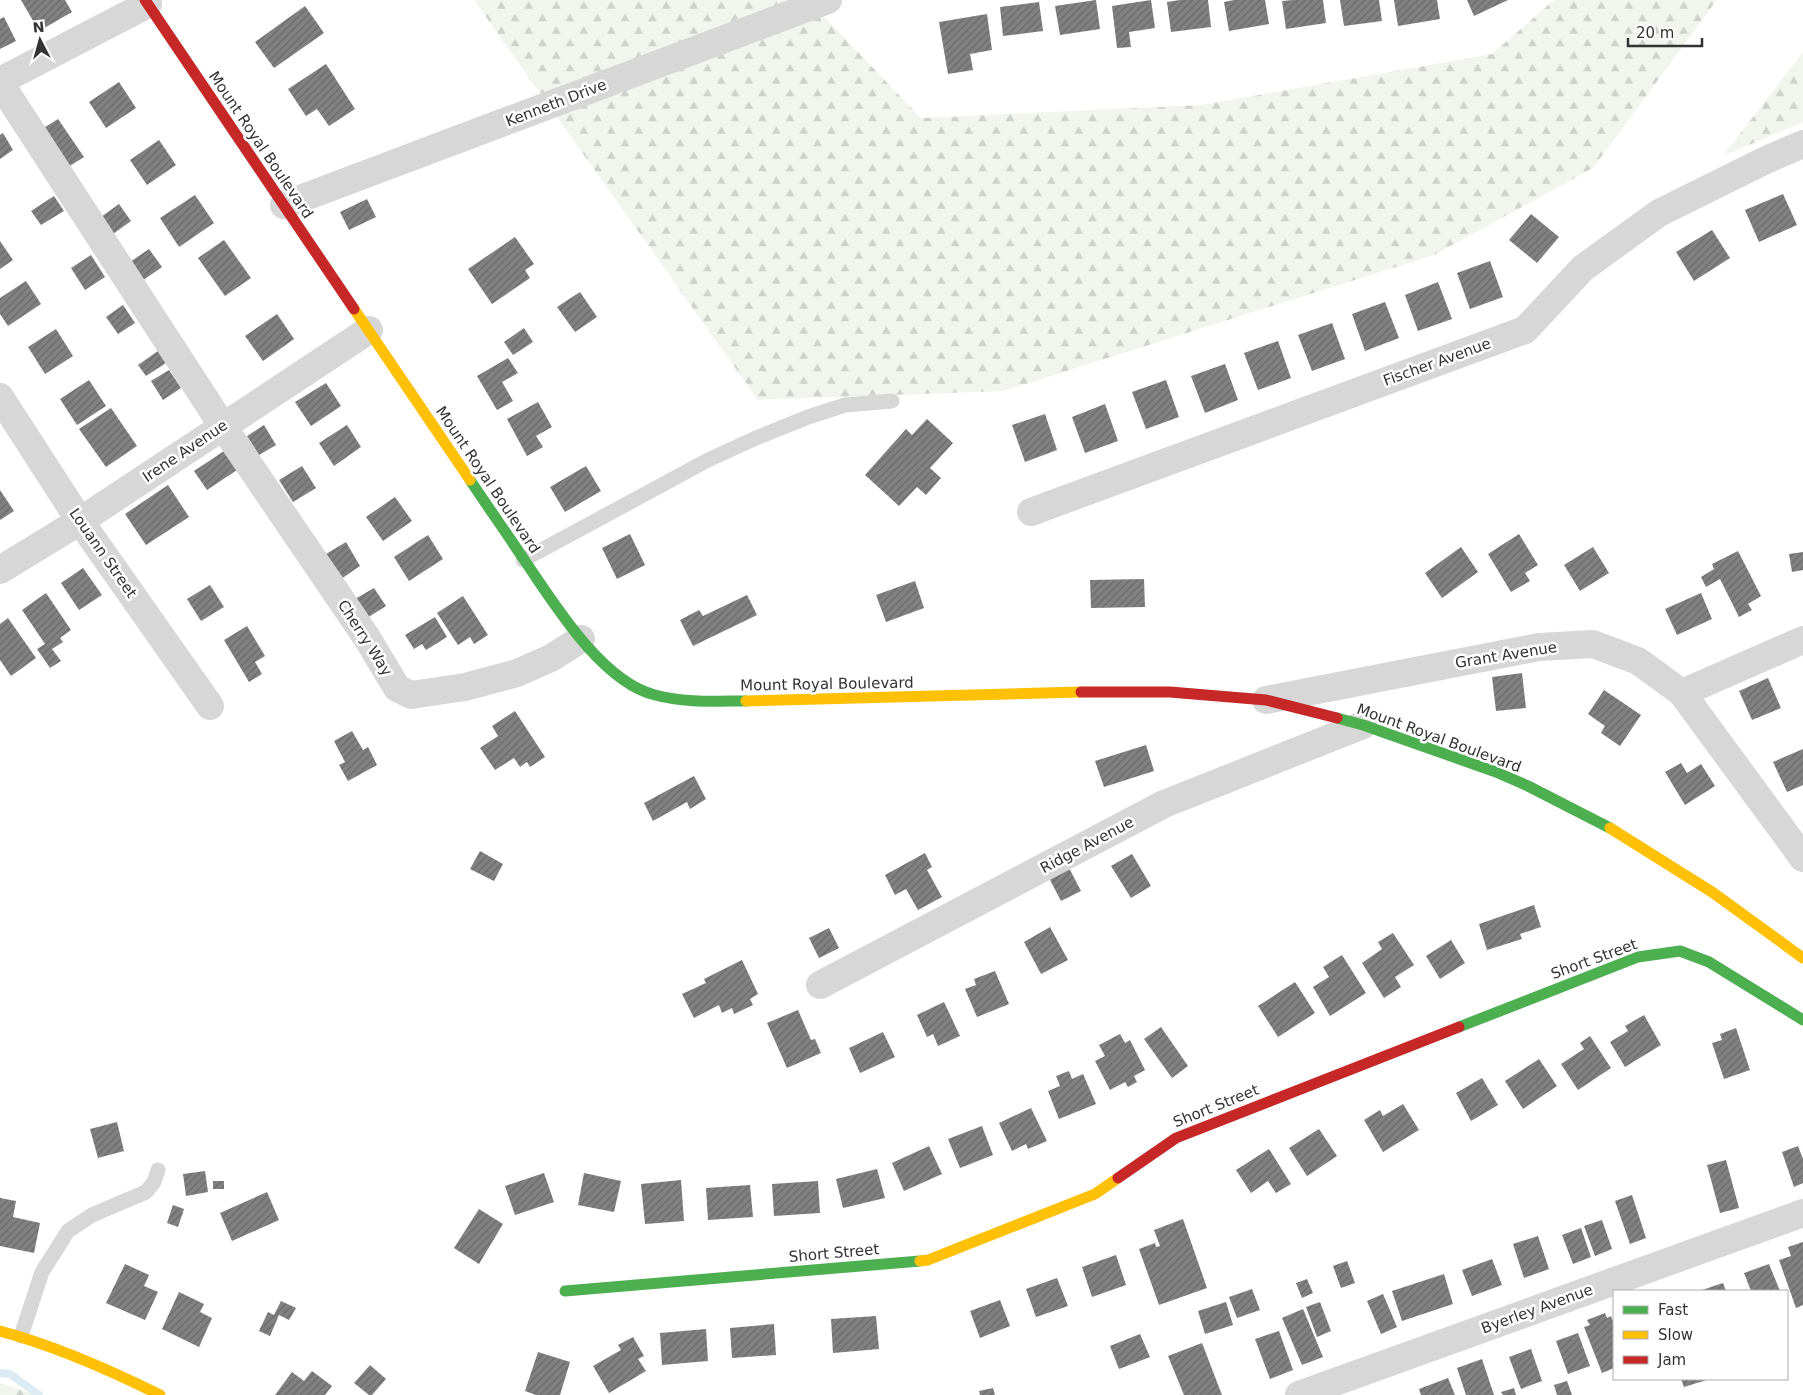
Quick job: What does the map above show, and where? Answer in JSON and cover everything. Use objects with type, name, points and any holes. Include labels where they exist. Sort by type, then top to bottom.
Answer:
[{"type":"main road","name":"Mount Royal Boulevard","points":[[146,2],[523,560],[581,639],[602,662],[630,682],[654,695],[691,701],[1084,692],[1160,692],[1266,700],[1363,725],[1428,747],[1496,772],[1576,810],[1615,831],[1712,892],[1803,958]]},
{"type":"main road","name":"Short Street","points":[[565,1291],[928,1260],[1095,1194],[1176,1138],[1638,957],[1680,951],[1709,962],[1803,1020]]},
{"type":"main road","points":[[0,1331],[21,1336],[114,1371],[160,1395]]},
{"type":"street","name":"Kenneth Drive","points":[[284,206],[828,0]]},
{"type":"street","points":[[0,82],[146,2]]},
{"type":"street","name":"Cherry Way","points":[[0,82],[222,426],[367,638],[398,688],[411,695],[464,687],[517,672],[551,658],[581,639]]},
{"type":"street","name":"Fischer Avenue","points":[[1031,512],[1525,330],[1583,268],[1658,213],[1803,144]]},
{"type":"street","name":"Irene Avenue","points":[[0,570],[80,521],[369,330]]},
{"type":"street","name":"Louann Street","points":[[0,397],[80,521],[210,706]]},
{"type":"street","points":[[1682,693],[1803,640]]},
{"type":"street","name":"Grant Avenue","points":[[1266,700],[1539,647],[1593,644],[1638,661],[1682,693],[1803,858]]},
{"type":"street","name":"Ridge Avenue","points":[[820,984],[1164,804],[1363,725]]},
{"type":"street","name":"Byerley Avenue","points":[[1299,1395],[1803,1213]]},
{"type":"lane","points":[[523,560],[708,460],[756,438],[808,416],[845,405],[892,401]]},
{"type":"lane","points":[[21,1336],[42,1272],[68,1231],[92,1215],[146,1192],[154,1182],[158,1170]]},
{"type":"green space","points":[[474,0],[808,0],[921,118],[1202,105],[1492,54],[1554,0],[1717,0],[1593,168],[1434,255],[1003,391],[758,400]]},
{"type":"green space","points":[[1803,52],[1803,122],[1723,156]]},
{"type":"green space","points":[[0,1383],[36,1395],[0,1395]]},
{"type":"building","points":[[21,0],[65,0],[72,12],[39,31]]},
{"type":"building","points":[[1096,0],[1100,29],[1060,35],[1055,6]]},
{"type":"building","points":[[1151,0],[1155,28],[1129,32],[1131,47],[1117,48],[1112,6]]},
{"type":"building","points":[[1208,0],[1211,27],[1171,32],[1167,2]]},
{"type":"building","points":[[1234,0],[1265,0],[1269,24],[1229,31],[1224,2]]},
{"type":"building","points":[[1323,0],[1326,23],[1286,29],[1282,1]]},
{"type":"building","points":[[1340,0],[1379,0],[1382,21],[1344,26]]},
{"type":"building","points":[[1394,0],[1437,0],[1440,19],[1398,26]]},
{"type":"building","points":[[1467,0],[1508,0],[1474,16]]},
{"type":"building","points":[[1039,2],[1043,31],[1003,36],[1000,7]]},
{"type":"building","points":[[305,6],[324,33],[274,68],[255,42]]},
{"type":"building","points":[[987,14],[992,50],[970,54],[973,70],[948,74],[939,22]]},
{"type":"building","points":[[4,17],[16,41],[0,49],[0,19]]},
{"type":"building","points":[[326,64],[355,109],[329,126],[317,109],[306,116],[288,89]]},
{"type":"building","points":[[119,82],[136,108],[106,128],[89,102]]},
{"type":"building","points":[[58,119],[84,157],[65,169],[39,131]]},
{"type":"building","points":[[3,133],[13,150],[0,159],[0,135]]},
{"type":"building","points":[[159,140],[176,165],[147,185],[130,160]]},
{"type":"building","points":[[1783,194],[1797,225],[1759,242],[1745,210]]},
{"type":"building","points":[[195,195],[214,223],[179,247],[160,218]]},
{"type":"building","points":[[54,196],[64,211],[41,225],[31,211]]},
{"type":"building","points":[[367,199],[376,217],[349,230],[340,212]]},
{"type":"building","points":[[119,204],[131,221],[113,234],[101,217]]},
{"type":"building","points":[[1531,214],[1559,237],[1537,263],[1509,240]]},
{"type":"building","points":[[1712,230],[1730,258],[1694,281],[1676,252]]},
{"type":"building","points":[[515,237],[534,264],[525,270],[530,278],[492,304],[468,269]]},
{"type":"building","points":[[224,240],[251,278],[225,296],[198,258]]},
{"type":"building","points":[[0,241],[13,260],[0,269]]},
{"type":"building","points":[[149,249],[162,267],[142,281],[130,262]]},
{"type":"building","points":[[91,255],[105,277],[85,290],[71,268]]},
{"type":"building","points":[[1490,261],[1503,297],[1470,309],[1457,273]]},
{"type":"building","points":[[26,281],[41,304],[8,326],[0,314],[0,298]]},
{"type":"building","points":[[1438,282],[1452,319],[1418,331],[1405,295]]},
{"type":"building","points":[[580,292],[597,317],[575,332],[557,307]]},
{"type":"building","points":[[1385,302],[1399,338],[1365,351],[1352,314]]},
{"type":"building","points":[[123,305],[135,323],[118,334],[106,317]]},
{"type":"building","points":[[277,314],[294,339],[263,361],[245,336]]},
{"type":"building","points":[[1332,323],[1345,359],[1312,371],[1298,335]]},
{"type":"building","points":[[524,328],[533,342],[513,355],[504,342]]},
{"type":"building","points":[[56,329],[73,356],[45,374],[28,347]]},
{"type":"building","points":[[1278,341],[1291,378],[1258,390],[1244,353]]},
{"type":"building","points":[[158,351],[166,363],[146,376],[138,365]]},
{"type":"building","points":[[508,358],[518,373],[502,382],[513,401],[497,410],[477,376]]},
{"type":"building","points":[[1225,364],[1238,400],[1205,413],[1191,376]]},
{"type":"building","points":[[169,370],[181,388],[163,400],[151,381]]},
{"type":"building","points":[[89,380],[106,406],[77,425],[60,399]]},
{"type":"building","points":[[1166,380],[1179,417],[1146,429],[1132,392]]},
{"type":"building","points":[[326,383],[341,406],[311,426],[295,402]]},
{"type":"building","points":[[538,402],[552,427],[536,436],[543,447],[527,456],[507,419]]},
{"type":"building","points":[[1105,404],[1118,441],[1085,453],[1072,417]]},
{"type":"building","points":[[111,408],[137,446],[106,467],[79,429]]},
{"type":"building","points":[[1045,414],[1057,450],[1025,462],[1012,425]]},
{"type":"building","points":[[927,419],[953,443],[930,468],[941,478],[926,495],[917,487],[899,506],[865,475],[906,429],[912,435]]},
{"type":"building","points":[[264,425],[276,445],[259,455],[247,436]]},
{"type":"building","points":[[347,425],[361,447],[334,466],[319,443]]},
{"type":"building","points":[[224,451],[237,470],[207,490],[194,471]]},
{"type":"building","points":[[302,466],[316,488],[293,502],[279,480]]},
{"type":"building","points":[[586,466],[601,491],[565,512],[550,487]]},
{"type":"building","points":[[168,485],[189,517],[146,545],[125,514]]},
{"type":"building","points":[[0,490],[14,511],[0,520]]},
{"type":"building","points":[[395,497],[412,521],[383,541],[366,517]]},
{"type":"building","points":[[630,534],[645,565],[617,579],[602,548]]},
{"type":"building","points":[[1519,534],[1538,565],[1525,573],[1530,581],[1511,592],[1488,554]]},
{"type":"building","points":[[428,535],[443,559],[409,581],[394,557]]},
{"type":"building","points":[[346,542],[360,566],[341,579],[326,554]]},
{"type":"building","points":[[1461,547],[1478,572],[1442,598],[1425,573]]},
{"type":"building","points":[[1593,547],[1609,573],[1580,591],[1564,565]]},
{"type":"building","points":[[1738,551],[1761,596],[1748,604],[1752,610],[1739,617],[1720,579],[1706,587],[1701,577],[1714,569],[1712,564]]},
{"type":"building","points":[[1803,552],[1803,570],[1792,572],[1789,554]]},
{"type":"building","points":[[83,568],[102,595],[79,610],[61,583]]},
{"type":"building","points":[[1144,579],[1145,607],[1091,608],[1090,580]]},
{"type":"building","points":[[915,581],[924,608],[886,622],[876,595]]},
{"type":"building","points":[[210,585],[224,607],[201,621],[187,599]]},
{"type":"building","points":[[374,588],[386,606],[367,618],[355,599]]},
{"type":"building","points":[[46,593],[71,630],[60,638],[63,642],[52,649],[61,661],[50,668],[37,649],[45,644],[22,610]]},
{"type":"building","points":[[1701,593],[1712,619],[1677,635],[1665,609]]},
{"type":"building","points":[[747,595],[757,615],[693,646],[680,620],[699,610],[703,616]]},
{"type":"building","points":[[463,596],[488,635],[474,644],[470,637],[458,645],[437,613]]},
{"type":"building","points":[[435,617],[447,637],[426,650],[422,644],[414,649],[405,635]]},
{"type":"building","points":[[8,618],[36,658],[11,676],[0,660],[0,624]]},
{"type":"building","points":[[247,626],[265,656],[255,662],[262,674],[249,682],[224,640]]},
{"type":"building","points":[[1522,673],[1526,708],[1496,711],[1492,677]]},
{"type":"building","points":[[1768,678],[1781,708],[1752,720],[1739,691]]},
{"type":"building","points":[[1604,690],[1641,715],[1620,746],[1601,733],[1605,726],[1588,714]]},
{"type":"building","points":[[515,711],[545,757],[530,767],[527,762],[520,767],[514,758],[495,770],[480,748],[498,736],[492,726]]},
{"type":"building","points":[[352,731],[363,750],[368,747],[377,765],[348,781],[339,765],[345,762],[334,741]]},
{"type":"building","points":[[1146,745],[1154,771],[1104,787],[1095,761]]},
{"type":"building","points":[[1803,749],[1803,785],[1787,792],[1773,762]]},
{"type":"building","points":[[1681,763],[1687,773],[1701,764],[1715,786],[1685,805],[1665,772]]},
{"type":"building","points":[[694,776],[706,799],[690,809],[687,802],[653,821],[644,803]]},
{"type":"building","points":[[480,851],[503,864],[494,881],[470,869]]},
{"type":"building","points":[[925,853],[932,867],[927,870],[942,897],[918,910],[906,889],[895,895],[885,875]]},
{"type":"building","points":[[1132,854],[1151,886],[1131,898],[1111,866]]},
{"type":"building","points":[[1068,866],[1081,891],[1061,901],[1048,876]]},
{"type":"building","points":[[1534,905],[1541,927],[1520,934],[1522,939],[1487,950],[1479,924]]},
{"type":"building","points":[[1050,927],[1068,960],[1041,974],[1024,942]]},
{"type":"building","points":[[829,928],[839,948],[819,958],[809,938]]},
{"type":"building","points":[[1393,933],[1414,965],[1395,977],[1401,987],[1384,998],[1362,963],[1382,949],[1378,942]]},
{"type":"building","points":[[1451,940],[1465,963],[1440,979],[1426,956]]},
{"type":"building","points":[[1342,955],[1366,993],[1330,1016],[1313,987],[1329,977],[1323,967]]},
{"type":"building","points":[[742,960],[758,994],[750,999],[753,1005],[734,1014],[732,1008],[722,1013],[719,1005],[694,1018],[682,994],[706,983],[704,979]]},
{"type":"building","points":[[995,971],[1009,1004],[977,1017],[965,989],[976,985],[974,979]]},
{"type":"building","points":[[1295,982],[1315,1013],[1278,1037],[1258,1006]]},
{"type":"building","points":[[944,1002],[960,1036],[938,1046],[933,1034],[927,1037],[917,1015]]},
{"type":"building","points":[[798,1010],[811,1040],[815,1039],[821,1053],[787,1068],[767,1023]]},
{"type":"building","points":[[1644,1015],[1661,1045],[1625,1067],[1610,1042],[1628,1031],[1625,1026]]},
{"type":"building","points":[[1161,1027],[1188,1066],[1172,1078],[1144,1039]]},
{"type":"building","points":[[1736,1028],[1750,1070],[1724,1079],[1712,1043],[1722,1040],[1720,1034]]},
{"type":"building","points":[[883,1032],[895,1057],[860,1073],[849,1048]]},
{"type":"building","points":[[1120,1034],[1125,1043],[1130,1040],[1145,1070],[1134,1076],[1137,1082],[1128,1087],[1125,1082],[1110,1090],[1095,1061],[1105,1056],[1099,1045]]},
{"type":"building","points":[[1590,1036],[1611,1068],[1578,1090],[1561,1064],[1584,1049],[1580,1043]]},
{"type":"building","points":[[1539,1059],[1557,1086],[1523,1109],[1505,1081]]},
{"type":"building","points":[[1069,1071],[1072,1079],[1083,1074],[1096,1104],[1059,1119],[1048,1091],[1060,1086],[1056,1076]]},
{"type":"building","points":[[1482,1078],[1498,1105],[1471,1121],[1456,1093]]},
{"type":"building","points":[[1403,1104],[1419,1130],[1383,1152],[1364,1120],[1380,1110],[1383,1116]]},
{"type":"building","points":[[1031,1108],[1047,1141],[1028,1149],[1026,1144],[1012,1151],[999,1123]]},
{"type":"building","points":[[117,1122],[124,1151],[98,1158],[90,1129]]},
{"type":"building","points":[[982,1126],[993,1155],[960,1168],[948,1139]]},
{"type":"building","points":[[1319,1129],[1337,1156],[1307,1176],[1289,1148]]},
{"type":"building","points":[[929,1146],[942,1174],[904,1191],[892,1163]]},
{"type":"building","points":[[1798,1146],[1803,1159],[1803,1183],[1794,1187],[1782,1152]]},
{"type":"building","points":[[1269,1149],[1291,1184],[1276,1193],[1268,1181],[1251,1193],[1236,1170]]},
{"type":"building","points":[[1726,1160],[1739,1208],[1720,1213],[1707,1165]]},
{"type":"building","points":[[877,1169],[885,1198],[843,1208],[836,1179]]},
{"type":"building","points":[[205,1171],[208,1192],[186,1196],[183,1174]]},
{"type":"building","points":[[544,1173],[554,1202],[515,1215],[505,1186]]},
{"type":"building","points":[[584,1173],[621,1181],[614,1212],[578,1205]]},
{"type":"building","points":[[681,1180],[684,1221],[645,1224],[641,1184]]},
{"type":"building","points":[[213,1181],[224,1181],[224,1189],[213,1189]]},
{"type":"building","points":[[818,1181],[820,1213],[774,1216],[772,1184]]},
{"type":"building","points":[[750,1185],[753,1217],[708,1220],[706,1188]]},
{"type":"building","points":[[267,1192],[279,1220],[232,1241],[220,1213]]},
{"type":"building","points":[[1632,1195],[1646,1238],[1630,1244],[1615,1201]]},
{"type":"building","points":[[0,1198],[16,1201],[13,1217],[40,1223],[34,1253],[0,1246]]},
{"type":"building","points":[[173,1205],[184,1209],[178,1227],[167,1223]]},
{"type":"building","points":[[479,1209],[503,1224],[479,1264],[454,1248]]},
{"type":"building","points":[[1183,1219],[1207,1288],[1159,1305],[1139,1249],[1155,1243],[1156,1247],[1160,1246],[1154,1230]]},
{"type":"building","points":[[1602,1220],[1612,1249],[1595,1256],[1584,1226]]},
{"type":"building","points":[[1581,1228],[1591,1257],[1573,1264],[1562,1235]]},
{"type":"building","points":[[1538,1236],[1549,1269],[1524,1278],[1513,1244]]},
{"type":"building","points":[[1803,1242],[1803,1305],[1796,1308],[1779,1260],[1791,1256],[1788,1247]]},
{"type":"building","points":[[1116,1255],[1126,1285],[1092,1297],[1082,1267]]},
{"type":"building","points":[[1492,1259],[1502,1285],[1472,1296],[1462,1270]]},
{"type":"building","points":[[1347,1261],[1355,1283],[1341,1288],[1333,1266]]},
{"type":"building","points":[[125,1264],[149,1275],[144,1286],[158,1292],[145,1320],[106,1303]]},
{"type":"building","points":[[1769,1264],[1780,1290],[1751,1290],[1744,1273]]},
{"type":"building","points":[[1444,1274],[1453,1304],[1402,1321],[1392,1291]]},
{"type":"building","points":[[1057,1278],[1068,1306],[1036,1317],[1026,1289]]},
{"type":"building","points":[[1307,1279],[1313,1293],[1302,1298],[1296,1283]]},
{"type":"building","points":[[1723,1283],[1726,1290],[1702,1290]]},
{"type":"building","points":[[1252,1289],[1260,1310],[1237,1318],[1229,1297]]},
{"type":"building","points":[[179,1292],[204,1304],[200,1312],[212,1318],[199,1347],[162,1329]]},
{"type":"building","points":[[1383,1294],[1397,1327],[1381,1334],[1367,1301]]},
{"type":"building","points":[[1000,1300],[1010,1326],[980,1338],[970,1311]]},
{"type":"building","points":[[281,1301],[296,1308],[289,1320],[279,1315],[270,1336],[259,1331],[268,1312],[274,1315]]},
{"type":"building","points":[[1226,1302],[1233,1325],[1205,1334],[1198,1311]]},
{"type":"building","points":[[1320,1302],[1331,1331],[1317,1337],[1306,1307]]},
{"type":"building","points":[[1303,1309],[1323,1357],[1302,1365],[1282,1318]]},
{"type":"building","points":[[1605,1313],[1607,1318],[1611,1316],[1613,1321],[1613,1368],[1602,1373],[1584,1327],[1590,1325],[1587,1320]]},
{"type":"building","points":[[876,1316],[879,1349],[833,1353],[831,1319]]},
{"type":"building","points":[[774,1324],[776,1355],[732,1358],[730,1328]]},
{"type":"building","points":[[706,1329],[708,1361],[662,1365],[660,1333]]},
{"type":"building","points":[[1279,1331],[1293,1370],[1270,1379],[1255,1339]]},
{"type":"building","points":[[1578,1333],[1590,1366],[1568,1374],[1556,1341]]},
{"type":"building","points":[[1140,1334],[1150,1357],[1119,1369],[1110,1346]]},
{"type":"building","points":[[633,1337],[644,1356],[638,1359],[646,1371],[609,1393],[593,1366],[621,1350],[618,1345]]},
{"type":"building","points":[[1202,1343],[1222,1395],[1184,1395],[1168,1356]]},
{"type":"building","points":[[1531,1349],[1542,1381],[1521,1389],[1509,1357]]},
{"type":"building","points":[[538,1352],[570,1362],[560,1395],[536,1395],[525,1391]]},
{"type":"building","points":[[1482,1359],[1494,1395],[1466,1395],[1457,1368]]},
{"type":"building","points":[[370,1365],[386,1379],[372,1395],[369,1395],[354,1383]]},
{"type":"building","points":[[312,1371],[332,1386],[325,1395],[275,1395],[292,1372],[304,1381]]},
{"type":"building","points":[[1448,1378],[1455,1395],[1421,1395],[1419,1389]]},
{"type":"building","points":[[1681,1380],[1707,1380],[1684,1387]]},
{"type":"building","points":[[1567,1381],[1572,1395],[1557,1395],[1554,1385]]},
{"type":"building","points":[[993,1388],[995,1395],[980,1395],[979,1391]]},
{"type":"building","points":[[1514,1388],[1516,1395],[1503,1395],[1501,1392]]},
{"type":"waterway","points":[[0,1373],[10,1374],[39,1395]]},
{"type":"traffic: fast","points":[[470,480],[565,619],[581,640],[617,675],[635,687],[666,698],[700,701],[746,701]]},
{"type":"traffic: fast","points":[[1337,718],[1363,725],[1496,772],[1528,786],[1610,828]]},
{"type":"traffic: fast","points":[[1459,1027],[1638,957],[1680,951],[1709,962],[1803,1020]]},
{"type":"traffic: fast","points":[[565,1291],[920,1261]]},
{"type":"traffic: slow","points":[[354,309],[470,480]]},
{"type":"traffic: slow","points":[[746,701],[1081,692]]},
{"type":"traffic: slow","points":[[1610,828],[1712,892],[1803,958]]},
{"type":"traffic: slow","points":[[920,1261],[928,1260],[1095,1194],[1118,1178]]},
{"type":"traffic: slow","points":[[0,1331],[82,1359],[160,1395]]},
{"type":"traffic: jam","points":[[145,0],[354,309]]},
{"type":"traffic: jam","points":[[1081,692],[1170,692],[1266,700],[1337,718]]},
{"type":"traffic: jam","points":[[1118,1178],[1176,1138],[1459,1027]]}]
